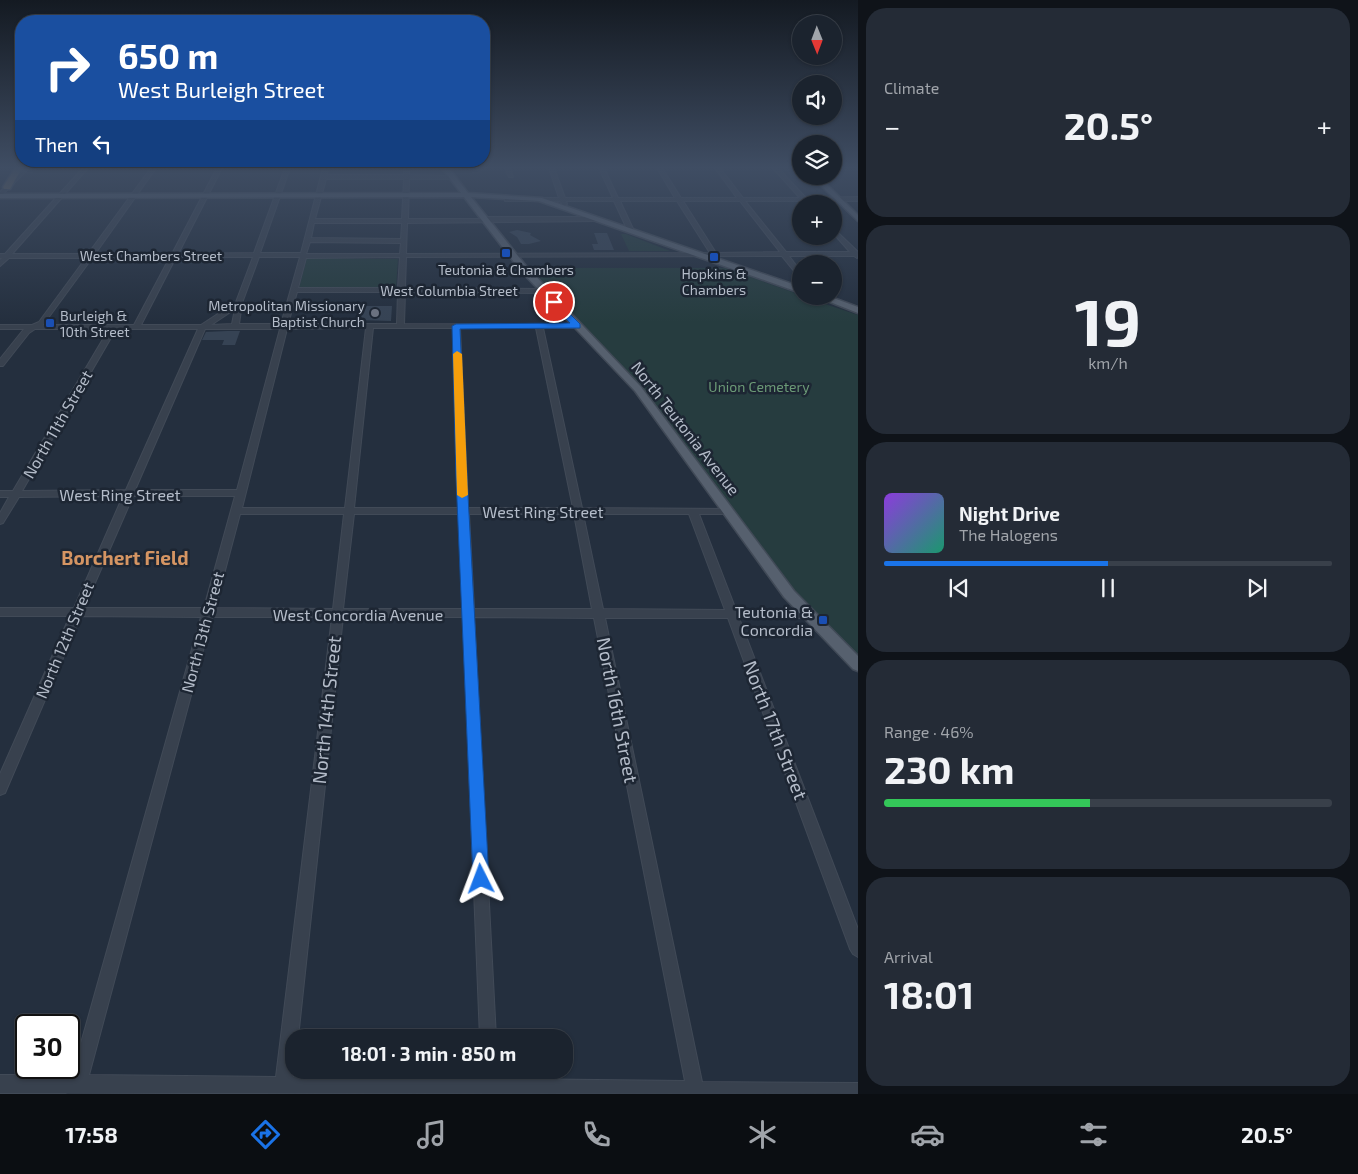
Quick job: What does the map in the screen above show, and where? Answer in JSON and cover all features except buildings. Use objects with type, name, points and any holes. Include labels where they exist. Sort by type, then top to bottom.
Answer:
[{"type":"main road","points":[[597,219],[792,287]]},
{"type":"main road","name":"North Teutonia Avenue","points":[[485,220],[543,290],[638,389],[789,594],[858,665]]},
{"type":"main road","points":[[714,254],[710,256],[724,264]]},
{"type":"main road","points":[[842,304],[858,310]]},
{"type":"street","points":[[0,264],[3,256],[39,219]]},
{"type":"street","points":[[0,364],[26,331],[41,323],[117,219]]},
{"type":"street","points":[[136,327],[172,255],[193,219]]},
{"type":"street","points":[[235,327],[239,304],[270,219]]},
{"type":"street","points":[[312,221],[591,219]]},
{"type":"street","points":[[625,219],[630,231]]},
{"type":"street","points":[[691,219],[714,254]]},
{"type":"street","points":[[758,219],[792,264]]},
{"type":"street","name":"North 13th Street","points":[[77,1089],[236,511],[312,221]]},
{"type":"street","points":[[400,326],[404,221]]},
{"type":"street","points":[[842,239],[857,255]]},
{"type":"street","points":[[307,240],[404,241]]},
{"type":"street","name":"West Chambers Street","points":[[3,256],[857,255]]},
{"type":"street","name":"West Columbia Street","points":[[294,290],[543,290]]},
{"type":"street","points":[[202,327],[227,318],[239,304]]},
{"type":"street","name":"North 14th Street","points":[[284,1090],[370,326]]},
{"type":"street","points":[[456,326],[488,1029]]},
{"type":"street","name":"North 16th Street","points":[[539,326],[695,1092]]},
{"type":"street","points":[[0,327],[577,326]]},
{"type":"street","name":"North 11th Street","points":[[0,521],[114,327]]},
{"type":"street","name":"North 12th Street","points":[[0,789],[202,327]]},
{"type":"street","name":"West Ring Street","points":[[0,494],[240,493]]},
{"type":"street","name":"West Ring Street","points":[[236,511],[729,512]]},
{"type":"street","name":"North 17th Street","points":[[693,511],[858,949]]},
{"type":"street","name":"West Concordia Avenue","points":[[0,612],[807,614]]},
{"type":"street","points":[[0,1084],[77,1089],[858,1092]]},
{"type":"green space","points":[[621,234],[626,234],[670,251],[629,251]]},
{"type":"green space","points":[[307,258],[398,259],[396,288],[299,288]]},
{"type":"green space","name":"Union Cemetery","points":[[523,268],[725,268],[792,292],[792,305],[828,305],[858,315],[858,665],[807,614],[656,412]]},
{"type":"slow traffic","points":[[457,354],[462,495]]},
{"type":"place","name":"Teutonia & Chambers","points":[[506,253]]},
{"type":"place","name":"Hopkins & Chambers","points":[[714,257]]},
{"type":"place","name":"Metropolitan Missionary Baptist Church","points":[[375,313]]},
{"type":"place","name":"Burleigh & 10th Street","points":[[50,323]]},
{"type":"place","name":"Teutonia & Concordia","points":[[823,620]]},
{"type":"district","name":"Borchert Field","points":[[125,557]]},
{"type":"route","points":[[481,879],[456,326],[577,326],[554,302]]}]
